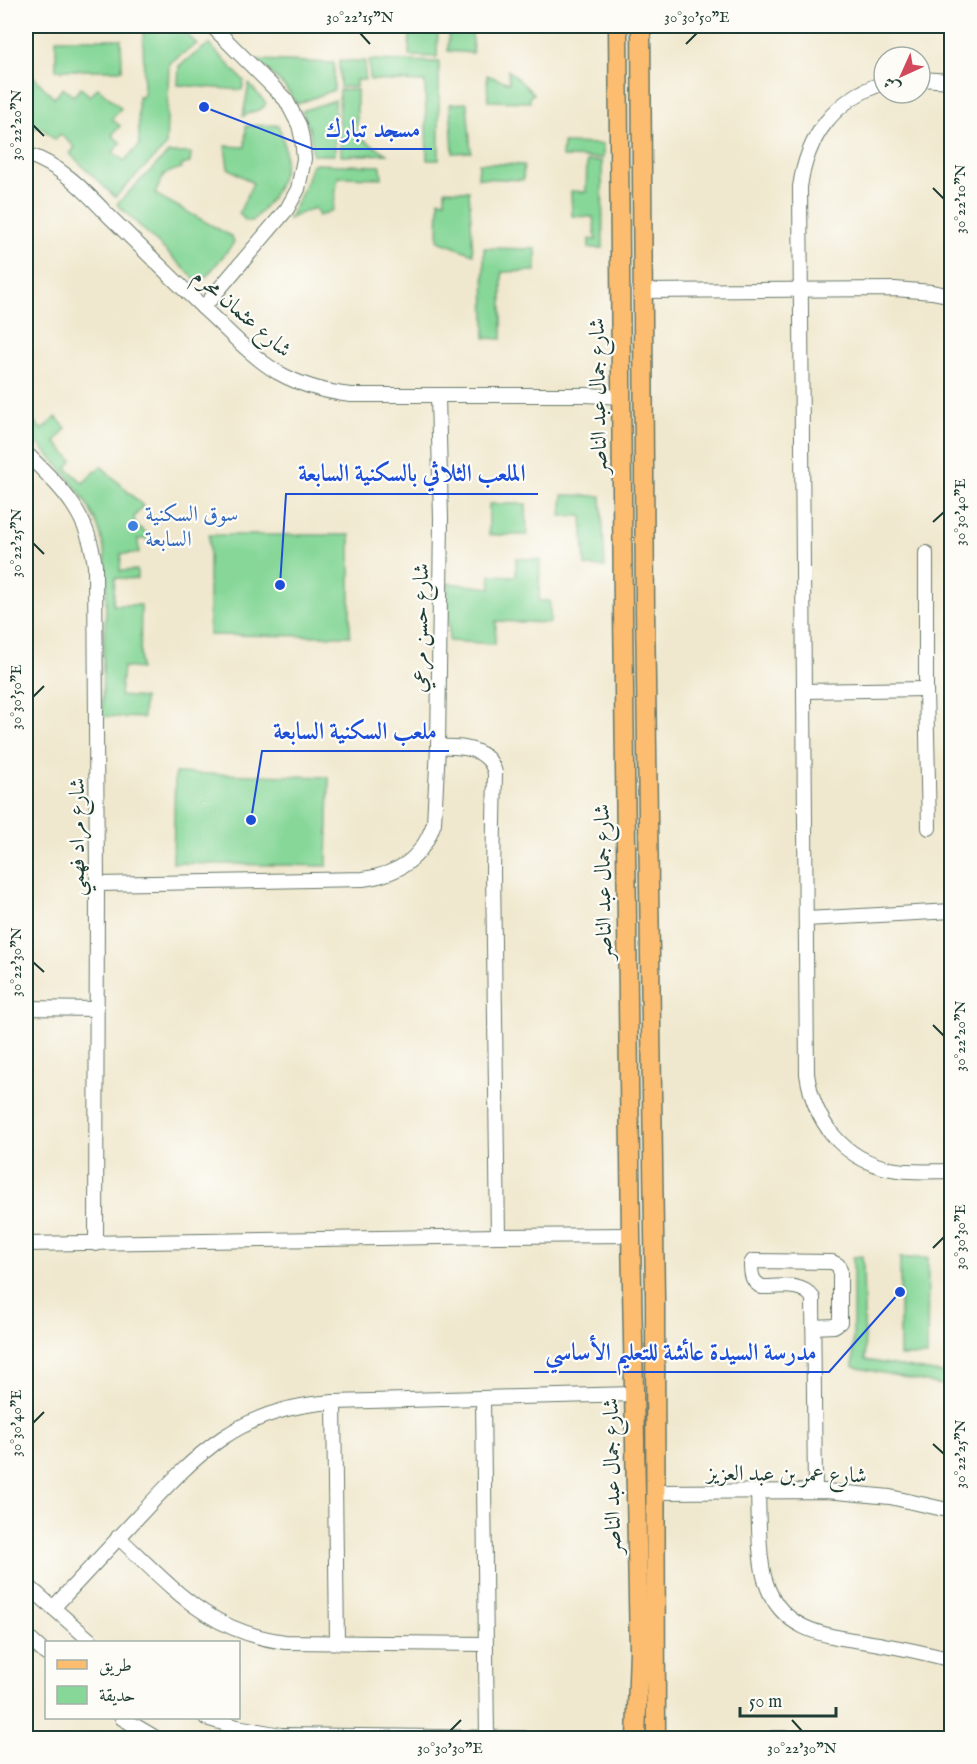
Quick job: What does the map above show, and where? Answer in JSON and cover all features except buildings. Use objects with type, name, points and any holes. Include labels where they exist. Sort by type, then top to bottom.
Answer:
[{"type":"main road","name":"شارع جمال عبد الناصر","points":[[618,26],[631,1235],[639,1650],[636,1738]]},
{"type":"main road","name":"شارع جمال عبد الناصر","points":[[641,26],[645,611],[656,1492],[656,1738]]},
{"type":"main road","points":[[623,610],[645,611]]},
{"type":"street","points":[[203,308],[287,209],[298,189],[304,159],[299,125],[286,100],[212,26]]},
{"type":"street","points":[[932,80],[951,81]]},
{"type":"street","points":[[872,88],[838,109],[819,132],[808,151],[800,187],[807,1074],[820,1117],[838,1141],[863,1159],[877,1165],[906,1171],[951,1171]]},
{"type":"street","name":"شارع عثمان محرم","points":[[26,154],[50,164],[74,180],[203,308],[263,362],[308,386],[351,395],[621,397]]},
{"type":"street","points":[[642,291],[895,289],[923,291],[951,297]]},
{"type":"street","name":"شارع حسن مرعي","points":[[97,884],[363,879],[399,869],[418,853],[434,823],[438,747],[441,519],[438,395]]},
{"type":"street","name":"شارع مراد فهمي","points":[[26,453],[71,500],[85,525],[93,552],[96,592],[96,1244]]},
{"type":"street","points":[[926,553],[929,828]]},
{"type":"street","points":[[804,691],[926,689]]},
{"type":"street","points":[[438,747],[460,746],[475,750],[494,766],[495,773],[493,873],[498,1236]]},
{"type":"street","points":[[806,919],[951,911]]},
{"type":"street","points":[[26,1008],[96,1009]]},
{"type":"street","points":[[26,1244],[631,1235]]},
{"type":"street","points":[[813,1327],[834,1326],[840,1322],[840,1270],[838,1265],[832,1262],[753,1261],[751,1274],[758,1285],[796,1287],[806,1291],[813,1298],[813,1327],[816,1491]]},
{"type":"street","points":[[52,1608],[185,1467],[219,1439],[278,1410],[334,1401],[634,1394]]},
{"type":"street","points":[[483,1398],[487,1738]]},
{"type":"street","points":[[334,1401],[337,1642]]},
{"type":"street","name":"شارع عمر بن عبد العزيز","points":[[656,1492],[858,1493],[890,1497],[951,1511]]},
{"type":"street","points":[[758,1492],[766,1583],[774,1599],[785,1613],[799,1625],[815,1633],[896,1647],[951,1660]]},
{"type":"street","points":[[118,1537],[203,1613],[237,1630],[270,1640],[485,1644]]},
{"type":"street","points":[[26,1584],[91,1641]]},
{"type":"street","points":[[26,1636],[45,1653]]},
{"type":"street","points":[[124,1719],[156,1738]]},
{"type":"street","points":[[209,1719],[281,1735],[524,1738]]},
{"type":"street","points":[[773,1738],[818,1738]]},
{"type":"green space","points":[[143,26],[178,26],[197,44],[169,63],[166,146],[115,197],[70,154],[75,147],[60,134],[55,140],[42,128],[28,128],[29,72],[54,98],[63,88],[73,96],[81,88],[90,96],[98,88],[121,108],[112,119],[120,126],[112,135],[121,143],[113,152],[124,161],[139,146],[138,97],[142,97],[144,93]]},
{"type":"green space","points":[[410,26],[438,26],[437,57],[409,56]]},
{"type":"green space","points":[[449,26],[472,26],[473,53],[448,51]]},
{"type":"green space","points":[[56,39],[121,39],[122,70],[56,70]]},
{"type":"green space","points":[[209,44],[244,81],[242,90],[178,85],[179,66]]},
{"type":"green space","points":[[258,60],[334,63],[334,90],[297,104],[285,87]]},
{"type":"green space","points":[[369,60],[439,62],[439,160],[427,160],[425,82],[370,80]]},
{"type":"green space","points":[[339,61],[365,61],[365,80],[356,80],[356,87],[340,87]]},
{"type":"green space","points":[[508,70],[534,94],[530,96],[530,102],[488,101],[487,75],[509,83]]},
{"type":"green space","points":[[249,84],[266,103],[263,108],[243,116]]},
{"type":"green space","points":[[339,90],[357,90],[357,136],[387,154],[341,156]]},
{"type":"green space","points":[[335,100],[335,155],[313,155],[310,131],[302,111]]},
{"type":"green space","points":[[467,103],[471,152],[453,153],[450,104]]},
{"type":"green space","points":[[278,125],[285,152],[282,177],[262,210],[252,221],[246,221],[239,213],[253,183],[228,168],[225,146],[245,147],[246,126]]},
{"type":"green space","points":[[563,143],[603,144],[603,158],[562,157]]},
{"type":"green space","points":[[168,153],[191,153],[190,163],[164,174],[155,194],[231,236],[234,241],[206,277],[196,280],[117,204]]},
{"type":"green space","points":[[587,161],[602,161],[603,248],[589,248],[589,239],[596,240],[593,217],[572,216],[571,191],[586,192]]},
{"type":"green space","points":[[479,163],[524,165],[523,180],[478,178]]},
{"type":"green space","points":[[312,164],[381,166],[382,178],[338,177],[333,210],[319,216],[315,208],[289,219],[305,186]]},
{"type":"green space","points":[[445,190],[469,191],[473,254],[438,241],[439,200],[445,201]]},
{"type":"green space","points":[[484,248],[536,249],[536,271],[502,272],[502,339],[485,338]]},
{"type":"green space","points":[[26,413],[42,430],[56,417],[66,428],[55,442],[72,460],[67,468],[83,483],[101,466],[143,506],[134,517],[135,524],[154,539],[138,539],[139,553],[121,554],[120,571],[137,570],[137,579],[115,578],[113,605],[141,605],[140,669],[123,667],[120,696],[144,698],[143,718],[102,716],[107,584],[102,540],[85,500],[57,464],[26,432]]},
{"type":"green space","points":[[563,495],[601,496],[605,567],[585,566],[582,516],[561,516]]},
{"type":"green space","points":[[489,504],[526,504],[527,535],[489,535]]},
{"type":"green space","points":[[209,535],[350,535],[350,636],[209,635]]},
{"type":"green space","points":[[516,558],[540,560],[539,601],[550,601],[550,623],[496,621],[495,644],[449,641],[448,583],[491,588],[490,575],[516,576]]},
{"type":"green space","points":[[175,773],[329,777],[327,866],[173,863]]},
{"type":"green space","points":[[862,1256],[865,1360],[951,1375],[951,1387],[853,1367],[853,1257]]},
{"type":"green space","points":[[900,1258],[928,1258],[927,1356],[900,1356]]},
{"type":"place","name":"مسجد تبارك","points":[[204,107]]},
{"type":"place","name":"سوق السكنية السابعة","points":[[133,526]]},
{"type":"place","name":"الملعب الثلاثي بالسكنية السابعة","points":[[280,585]]},
{"type":"place","name":"ملعب السكنية السابعة","points":[[251,820]]},
{"type":"place","name":"مدرسة السيدة عائشة للتعليم الأساسي","points":[[900,1292]]}]
